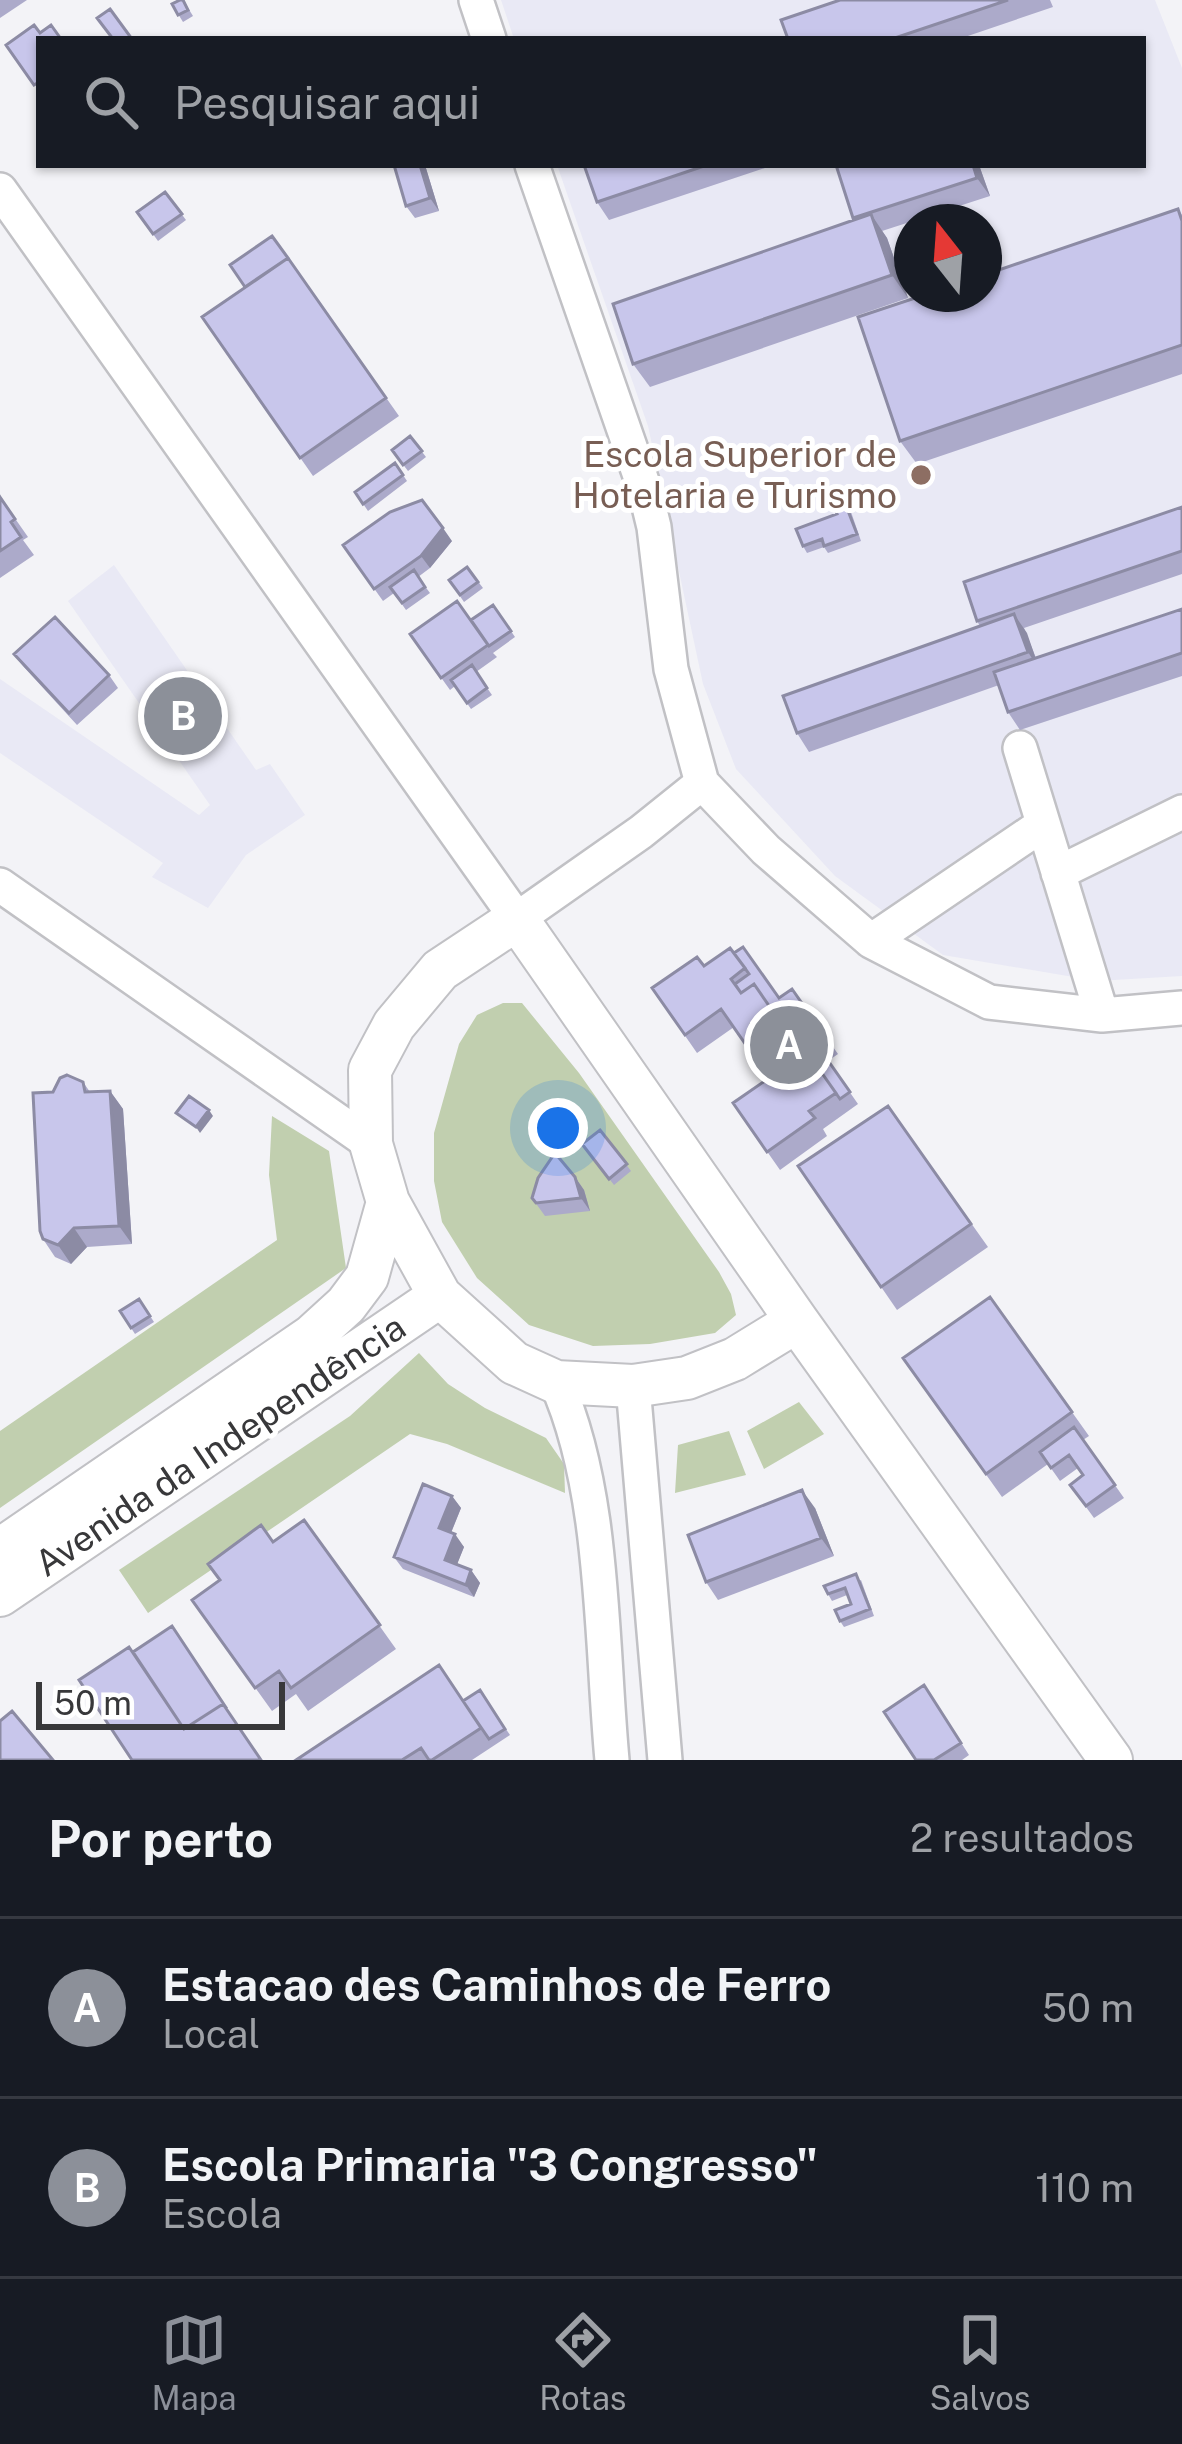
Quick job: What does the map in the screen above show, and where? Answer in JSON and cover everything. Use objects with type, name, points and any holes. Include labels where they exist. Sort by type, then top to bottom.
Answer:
[{"type":"main road","points":[[797,1321],[735,1359],[687,1378],[633,1387],[556,1382],[514,1363],[440,1296],[388,1202],[371,1144],[370,1070],[394,1024],[440,970],[518,919],[797,1321],[1111,1760]]},
{"type":"main road","name":"Avenida da Independência","points":[[0,1550],[312,1336],[346,1305],[367,1277],[388,1202]]},
{"type":"main road","name":"Avenida da Independência","points":[[0,1595],[440,1296]]},
{"type":"street","points":[[476,0],[488,36]]},
{"type":"street","points":[[533,168],[645,490],[671,669],[702,783],[807,890],[871,941],[989,1002],[1102,1015],[1182,1008]]},
{"type":"street","points":[[0,190],[518,919],[702,783]]},
{"type":"street","points":[[1020,748],[1102,1015]]},
{"type":"street","points":[[1058,873],[1182,812]]},
{"type":"street","points":[[871,941],[1042,825]]},
{"type":"street","points":[[0,885],[371,1144]]},
{"type":"street","points":[[556,1382],[581,1446],[591,1508],[612,1760]]},
{"type":"street","points":[[633,1387],[665,1760]]},
{"type":"shaded area","name":"Escola Superior de Hotelaria e Turismo","points":[[501,0],[1155,0],[1182,68],[1182,976],[1097,981],[943,955],[835,876],[736,769],[703,684],[648,426],[558,168],[1146,168],[1146,36],[513,36]]},
{"type":"shaded area","points":[[114,565],[256,770],[270,764],[305,815],[246,855],[208,908],[152,877],[163,863],[0,753],[0,679],[199,815],[210,805],[68,601]]},
{"type":"green space","points":[[503,1003],[522,1003],[579,1073],[719,1272],[736,1315],[715,1333],[650,1344],[593,1346],[529,1325],[477,1278],[442,1222],[434,1181],[434,1133],[459,1044],[477,1015]]},
{"type":"green space","points":[[272,1116],[329,1151],[346,1268],[0,1508],[0,1431],[277,1240],[269,1175]]},
{"type":"green space","points":[[419,1353],[448,1384],[546,1438],[564,1464],[565,1493],[447,1444],[410,1434],[148,1613],[119,1570],[350,1416]]},
{"type":"green space","points":[[799,1402],[824,1434],[764,1469],[747,1431]]},
{"type":"green space","points":[[729,1431],[746,1475],[675,1493],[678,1445]]},
{"type":"building","points":[[180,0],[188,10],[178,15],[172,4]]},
{"type":"building","points":[[840,0],[1008,0],[901,36],[787,36],[781,20]]},
{"type":"building","points":[[110,9],[130,36],[111,36],[97,18]]},
{"type":"building","points":[[34,25],[40,33],[51,25],[59,36],[36,36],[34,85],[6,45]]},
{"type":"building","points":[[395,168],[421,168],[430,198],[406,206]]},
{"type":"building","points":[[585,168],[698,168],[597,202]]},
{"type":"building","points":[[837,168],[974,168],[977,178],[853,218]]},
{"type":"building","points":[[165,192],[182,214],[153,234],[137,212]]},
{"type":"building","points":[[1178,209],[1182,221],[1182,345],[900,441],[858,317],[894,305],[894,312],[1002,312],[1002,269]]},
{"type":"building","points":[[871,214],[892,275],[633,364],[613,304]]},
{"type":"building","points":[[272,236],[288,258],[245,287],[230,265]]},
{"type":"building","points":[[288,258],[386,398],[300,458],[202,317]]},
{"type":"building","points":[[410,436],[422,451],[403,465],[392,450]]},
{"type":"building","points":[[395,463],[403,475],[363,504],[355,492]]},
{"type":"building","points":[[0,497],[21,537],[0,551]]},
{"type":"building","points":[[422,500],[443,528],[421,556],[374,589],[343,545],[390,512]]},
{"type":"building","points":[[845,503],[857,534],[824,546],[822,539],[803,546],[796,529],[837,514],[834,507]]},
{"type":"building","points":[[1182,507],[1182,551],[977,621],[964,582]]},
{"type":"building","points":[[467,567],[478,582],[460,595],[449,580]]},
{"type":"building","points":[[414,570],[425,587],[402,603],[390,587]]},
{"type":"building","points":[[457,601],[488,645],[441,678],[410,634]]},
{"type":"building","points":[[493,605],[511,631],[489,646],[471,620]]},
{"type":"building","points":[[1182,609],[1182,653],[1008,712],[994,672]]},
{"type":"building","points":[[1014,614],[1028,652],[797,733],[783,696]]},
{"type":"building","points":[[55,617],[109,675],[69,713],[14,654]]},
{"type":"building","points":[[472,665],[487,688],[467,703],[451,680]]},
{"type":"building","points":[[743,947],[779,998],[792,989],[829,1042],[820,1049],[850,1092],[840,1099],[819,1069],[805,1079],[799,1071],[811,1063],[791,1035],[769,1050],[755,1030],[776,1016],[754,984],[741,993],[735,984],[749,974],[734,953]]},
{"type":"building","points":[[730,948],[745,968],[731,979],[741,993],[754,984],[772,1010],[751,1024],[769,1050],[791,1035],[807,1057],[795,1066],[805,1079],[819,1069],[836,1093],[809,1111],[815,1118],[767,1152],[733,1103],[769,1078],[721,1009],[685,1035],[652,988],[697,957],[704,966]]},
{"type":"building","points":[[67,1075],[83,1082],[85,1092],[110,1091],[119,1226],[74,1228],[58,1245],[43,1239],[40,1231],[33,1093],[53,1092]]},
{"type":"building","points":[[189,1096],[209,1110],[196,1127],[176,1113]]},
{"type":"building","points":[[888,1106],[971,1224],[881,1287],[798,1166]]},
{"type":"building","points":[[600,1130],[627,1164],[609,1179],[582,1144]]},
{"type":"building","points":[[555,1153],[575,1177],[581,1198],[536,1203],[532,1198],[538,1178]]},
{"type":"building","points":[[990,1297],[1072,1412],[986,1474],[903,1358]]},
{"type":"building","points":[[139,1299],[150,1316],[131,1328],[120,1311]]},
{"type":"building","points":[[1074,1427],[1115,1485],[1086,1506],[1070,1485],[1083,1475],[1069,1455],[1051,1468],[1040,1452]]},
{"type":"building","points":[[423,1484],[452,1496],[439,1528],[455,1534],[445,1560],[471,1570],[466,1585],[394,1557]]},
{"type":"building","points":[[802,1490],[821,1538],[706,1582],[688,1535]]},
{"type":"building","points":[[304,1520],[380,1625],[291,1688],[279,1671],[255,1688],[192,1600],[220,1580],[208,1564],[261,1525],[273,1542]]},
{"type":"building","points":[[856,1574],[870,1609],[840,1621],[835,1610],[851,1604],[845,1588],[828,1594],[824,1586]]},
{"type":"building","points":[[172,1626],[227,1709],[223,1704],[184,1729],[133,1652]]},
{"type":"building","points":[[129,1647],[184,1729],[223,1704],[261,1760],[132,1760],[79,1680]]},
{"type":"building","points":[[439,1665],[481,1728],[432,1760],[421,1748],[402,1760],[296,1760]]},
{"type":"building","points":[[924,1685],[961,1743],[934,1760],[916,1760],[884,1712]]},
{"type":"building","points":[[480,1690],[505,1729],[489,1739],[463,1701]]},
{"type":"building","points":[[12,1711],[53,1760],[0,1760],[0,1721]]},
{"type":"place","name":"Escola Superior de Hotelaria e Turismo","points":[[921,475]]},
{"type":"place","name":"Escola Primaria \"3 Congresso\"","points":[[183,716]]},
{"type":"place","name":"Estacao des Caminhos de Ferro","points":[[789,1045]]}]
